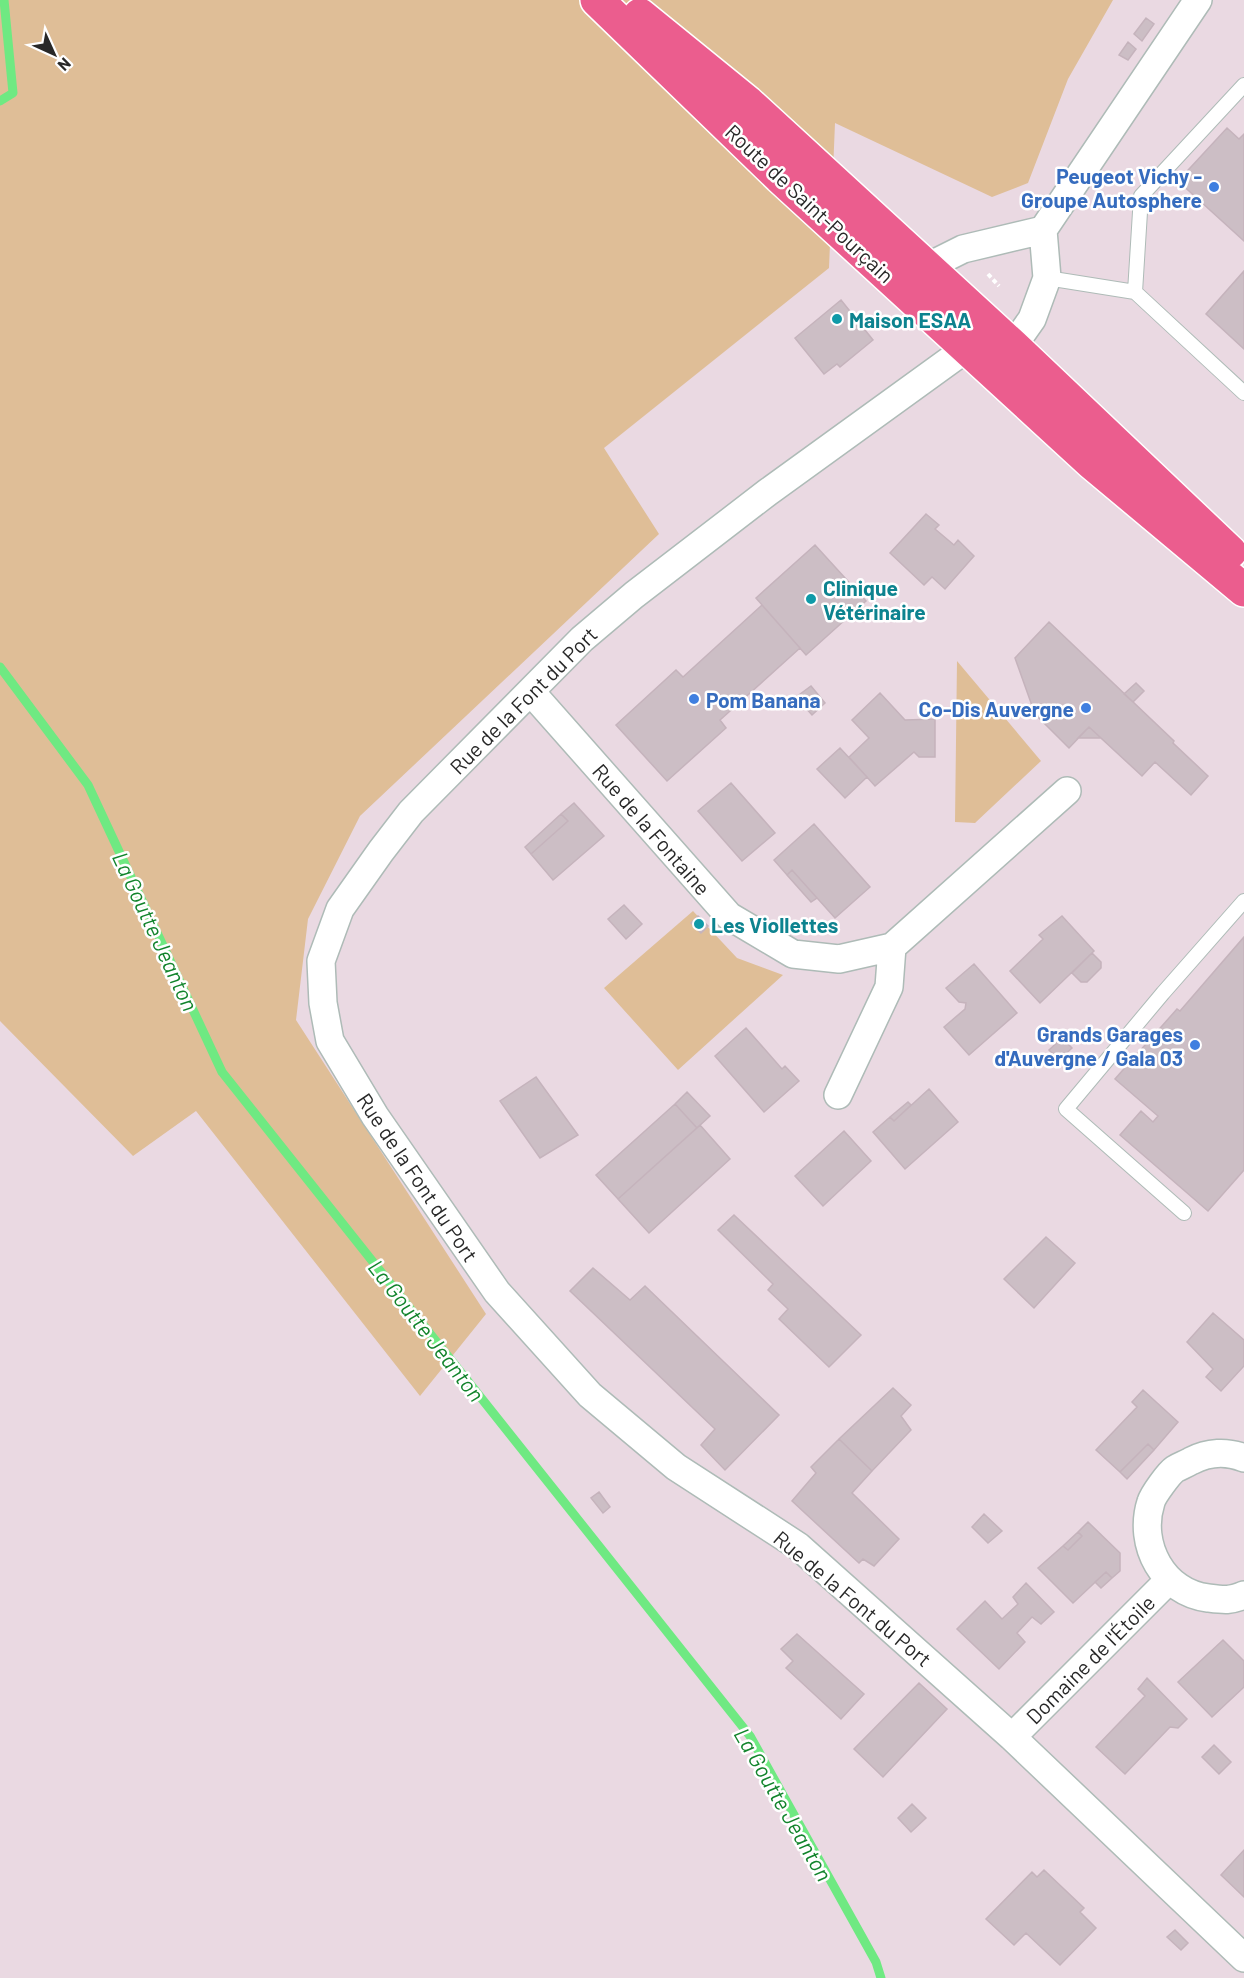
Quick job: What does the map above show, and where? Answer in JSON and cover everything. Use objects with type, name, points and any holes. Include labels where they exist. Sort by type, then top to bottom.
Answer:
[{"type":"main road","name":"Route de Saint-Pourçain","points":[[597,0],[780,177],[1092,463],[1244,590]]},
{"type":"main road","name":"Route de Saint-Pourçain","points":[[623,0],[747,102],[1013,346],[1244,565]]},
{"type":"street","points":[[967,348],[1013,346],[1032,319],[1047,278],[1043,230],[1198,0]]},
{"type":"street","points":[[905,291],[935,263],[963,249],[1043,230]]},
{"type":"street","name":"Rue de la Font du Port","points":[[967,348],[768,492],[634,595],[582,639],[411,812],[340,909],[321,961],[323,1003],[330,1041],[375,1116],[497,1292],[590,1395],[676,1467],[798,1546],[1012,1737],[1244,1958]]},
{"type":"street","name":"Rue de la Fontaine","points":[[531,692],[729,916],[794,954],[839,959],[892,947],[1067,791]]},
{"type":"street","points":[[838,1095],[890,987],[892,947]]},
{"type":"street","name":"Domaine de l'Étoile","points":[[1244,1458],[1233,1454],[1203,1455],[1173,1470],[1151,1501],[1146,1533],[1152,1555],[1169,1580],[1194,1596],[1231,1600],[1244,1595]]},
{"type":"street","name":"Domaine de l'Étoile","points":[[1012,1737],[1169,1580]]},
{"type":"lane","points":[[1135,292],[1141,196],[1244,85]]},
{"type":"lane","points":[[1047,278],[1135,292],[1244,393]]},
{"type":"lane","points":[[1184,1213],[1066,1109],[1244,901]]},
{"type":"shaded area","points":[[0,0],[1113,0],[1068,79],[1028,183],[992,197],[835,123],[829,268],[604,448],[659,534],[360,816],[308,919],[296,1020],[486,1314],[420,1396],[196,1111],[133,1156],[0,1021]]},
{"type":"shaded area","points":[[957,661],[1041,761],[975,823],[955,822]]},
{"type":"shaded area","points":[[693,911],[737,958],[783,975],[678,1070],[604,988]]},
{"type":"building","points":[[1146,18],[1154,24],[1142,41],[1134,34]]},
{"type":"building","points":[[1128,42],[1136,49],[1128,60],[1119,55]]},
{"type":"building","name":"Peugeot Vichy - Groupe Autosphere","points":[[1227,128],[1239,139],[1244,134],[1244,241],[1178,181]]},
{"type":"building","points":[[1244,271],[1244,349],[1206,314]]},
{"type":"building","name":"Maison ESAA","points":[[841,300],[873,340],[840,367],[837,364],[824,374],[795,338]]},
{"type":"building","points":[[926,514],[939,525],[935,529],[954,545],[958,540],[974,556],[945,589],[932,577],[924,585],[890,553]]},
{"type":"building","name":"Clinique Vétérinaire","points":[[815,545],[866,601],[806,655],[756,598]]},
{"type":"building","name":"Pom Banana","points":[[762,605],[800,648],[720,720],[726,728],[667,781],[616,725],[676,670],[683,677]]},
{"type":"building","name":"Co-Dis Auvergne","points":[[1049,622],[1208,776],[1191,795],[1155,762],[1142,776],[1089,727],[1069,748],[1035,714],[1015,658]]},
{"type":"building","points":[[1136,683],[1144,691],[1133,702],[1124,694]]},
{"type":"building","points":[[811,686],[825,703],[812,715],[796,697]]},
{"type":"building","points":[[880,693],[905,720],[935,719],[935,757],[919,757],[914,752],[875,786],[849,757],[869,738],[852,720]]},
{"type":"building","points":[[1089,727],[1101,738],[1078,738]]},
{"type":"building","points":[[840,748],[867,777],[845,798],[817,769]]},
{"type":"building","points":[[731,783],[775,833],[742,861],[698,811]]},
{"type":"building","points":[[574,803],[604,836],[553,880],[531,854],[568,821],[561,814]]},
{"type":"building","points":[[561,814],[568,821],[531,854],[525,847]]},
{"type":"building","points":[[814,824],[870,887],[835,918],[792,870],[787,875],[774,860]]},
{"type":"building","points":[[792,870],[817,898],[811,902],[787,875]]},
{"type":"building","points":[[624,905],[642,924],[626,939],[608,919]]},
{"type":"building","name":"Les Viollettes","points":[[698,916],[708,926],[701,933],[691,923]]},
{"type":"building","points":[[1062,916],[1094,951],[1040,1003],[1010,971],[1043,939],[1039,935]]},
{"type":"building","name":"Grands Garages d'Auvergne / Gala 03","points":[[1244,937],[1244,1170],[1208,1211],[1120,1135],[1141,1111],[1153,1122],[1158,1116],[1115,1079],[1177,1009],[1180,1011]]},
{"type":"building","points":[[1092,953],[1101,962],[1101,968],[1087,982],[1081,982],[1072,973]]},
{"type":"building","points":[[974,964],[1017,1013],[969,1055],[944,1027],[965,1009],[966,1003],[959,1002],[946,988]]},
{"type":"building","points":[[746,1028],[782,1069],[785,1066],[799,1081],[764,1112],[715,1056]]},
{"type":"building","points":[[1062,1038],[1072,1048],[1059,1060],[1049,1050]]},
{"type":"building","points":[[536,1077],[578,1135],[540,1158],[500,1101]]},
{"type":"building","points":[[929,1089],[958,1122],[905,1169],[873,1132],[890,1117],[894,1121]]},
{"type":"building","points":[[687,1092],[710,1116],[697,1128],[675,1104]]},
{"type":"building","points":[[908,1102],[911,1105],[894,1121],[890,1117]]},
{"type":"building","points":[[675,1104],[697,1128],[618,1199],[596,1175]]},
{"type":"building","points":[[700,1125],[730,1159],[649,1233],[618,1199]]},
{"type":"building","points":[[844,1131],[871,1161],[823,1206],[795,1176]]},
{"type":"building","points":[[734,1215],[861,1335],[829,1367],[779,1319],[788,1309],[768,1290],[773,1284],[718,1230]]},
{"type":"building","points":[[1046,1237],[1075,1263],[1034,1308],[1004,1279]]},
{"type":"building","points":[[593,1268],[630,1300],[645,1286],[779,1415],[725,1470],[701,1445],[715,1429],[570,1291]]},
{"type":"building","points":[[1213,1313],[1244,1340],[1244,1366],[1221,1391],[1206,1377],[1213,1369],[1187,1342]]},
{"type":"building","points":[[893,1388],[911,1405],[901,1416],[911,1430],[872,1471],[839,1439]]},
{"type":"building","points":[[1143,1390],[1178,1422],[1154,1450],[1148,1444],[1120,1472],[1096,1450],[1137,1407],[1132,1402]]},
{"type":"building","points":[[839,1439],[872,1471],[852,1493],[899,1539],[874,1566],[863,1559],[859,1563],[792,1501],[816,1473],[811,1467]]},
{"type":"building","points":[[1148,1444],[1154,1450],[1127,1479],[1120,1472]]},
{"type":"building","points":[[599,1492],[610,1507],[603,1513],[591,1498]]},
{"type":"building","points":[[984,1514],[1002,1531],[988,1543],[972,1527]]},
{"type":"building","points":[[1088,1522],[1120,1553],[1120,1571],[1112,1578],[1106,1572],[1073,1603],[1038,1568],[1063,1546],[1068,1550],[1082,1536],[1078,1532]]},
{"type":"building","points":[[1078,1532],[1082,1536],[1068,1550],[1063,1546]]},
{"type":"building","points":[[1106,1572],[1112,1578],[1101,1588],[1095,1582]]},
{"type":"building","points":[[1026,1583],[1054,1612],[1041,1624],[1032,1617],[1017,1633],[1025,1642],[999,1669],[957,1629],[985,1601],[1002,1619],[1018,1604],[1013,1597]]},
{"type":"building","points":[[797,1634],[864,1694],[841,1719],[786,1668],[793,1661],[781,1649]]},
{"type":"building","points":[[1223,1640],[1244,1661],[1244,1687],[1212,1717],[1178,1682]]},
{"type":"building","points":[[1147,1678],[1187,1719],[1178,1728],[1170,1727],[1125,1774],[1096,1747],[1145,1696],[1138,1689]]},
{"type":"building","points":[[919,1683],[947,1709],[883,1777],[854,1749]]},
{"type":"building","points":[[1214,1745],[1231,1762],[1219,1774],[1202,1757]]},
{"type":"building","points":[[912,1804],[926,1818],[911,1832],[898,1818]]},
{"type":"building","points":[[1244,1850],[1244,1897],[1221,1875]]},
{"type":"building","points":[[1044,1870],[1084,1908],[1080,1912],[1096,1928],[1060,1965],[1026,1933],[1014,1945],[986,1919],[1032,1872],[1037,1877]]},
{"type":"building","points":[[1175,1930],[1188,1943],[1181,1950],[1167,1937]]},
{"type":"waterway","name":"La Goutte Jeanton","points":[[0,101],[13,93],[4,0]]},
{"type":"waterway","name":"La Goutte Jeanton","points":[[0,667],[88,785],[222,1072],[750,1736],[876,1962],[881,1978]]},
{"type":"place","name":"Peugeot Vichy - Groupe Autosphere","points":[[1214,187]]},
{"type":"place","name":"Maison ESAA","points":[[837,319]]},
{"type":"place","name":"Clinique Vétérinaire","points":[[811,599]]},
{"type":"place","name":"Pom Banana","points":[[694,699]]},
{"type":"place","name":"Co-Dis Auvergne","points":[[1086,708]]},
{"type":"place","name":"Les Viollettes","points":[[699,924]]},
{"type":"place","name":"Grands Garages d'Auvergne / Gala 03","points":[[1195,1045]]}]
